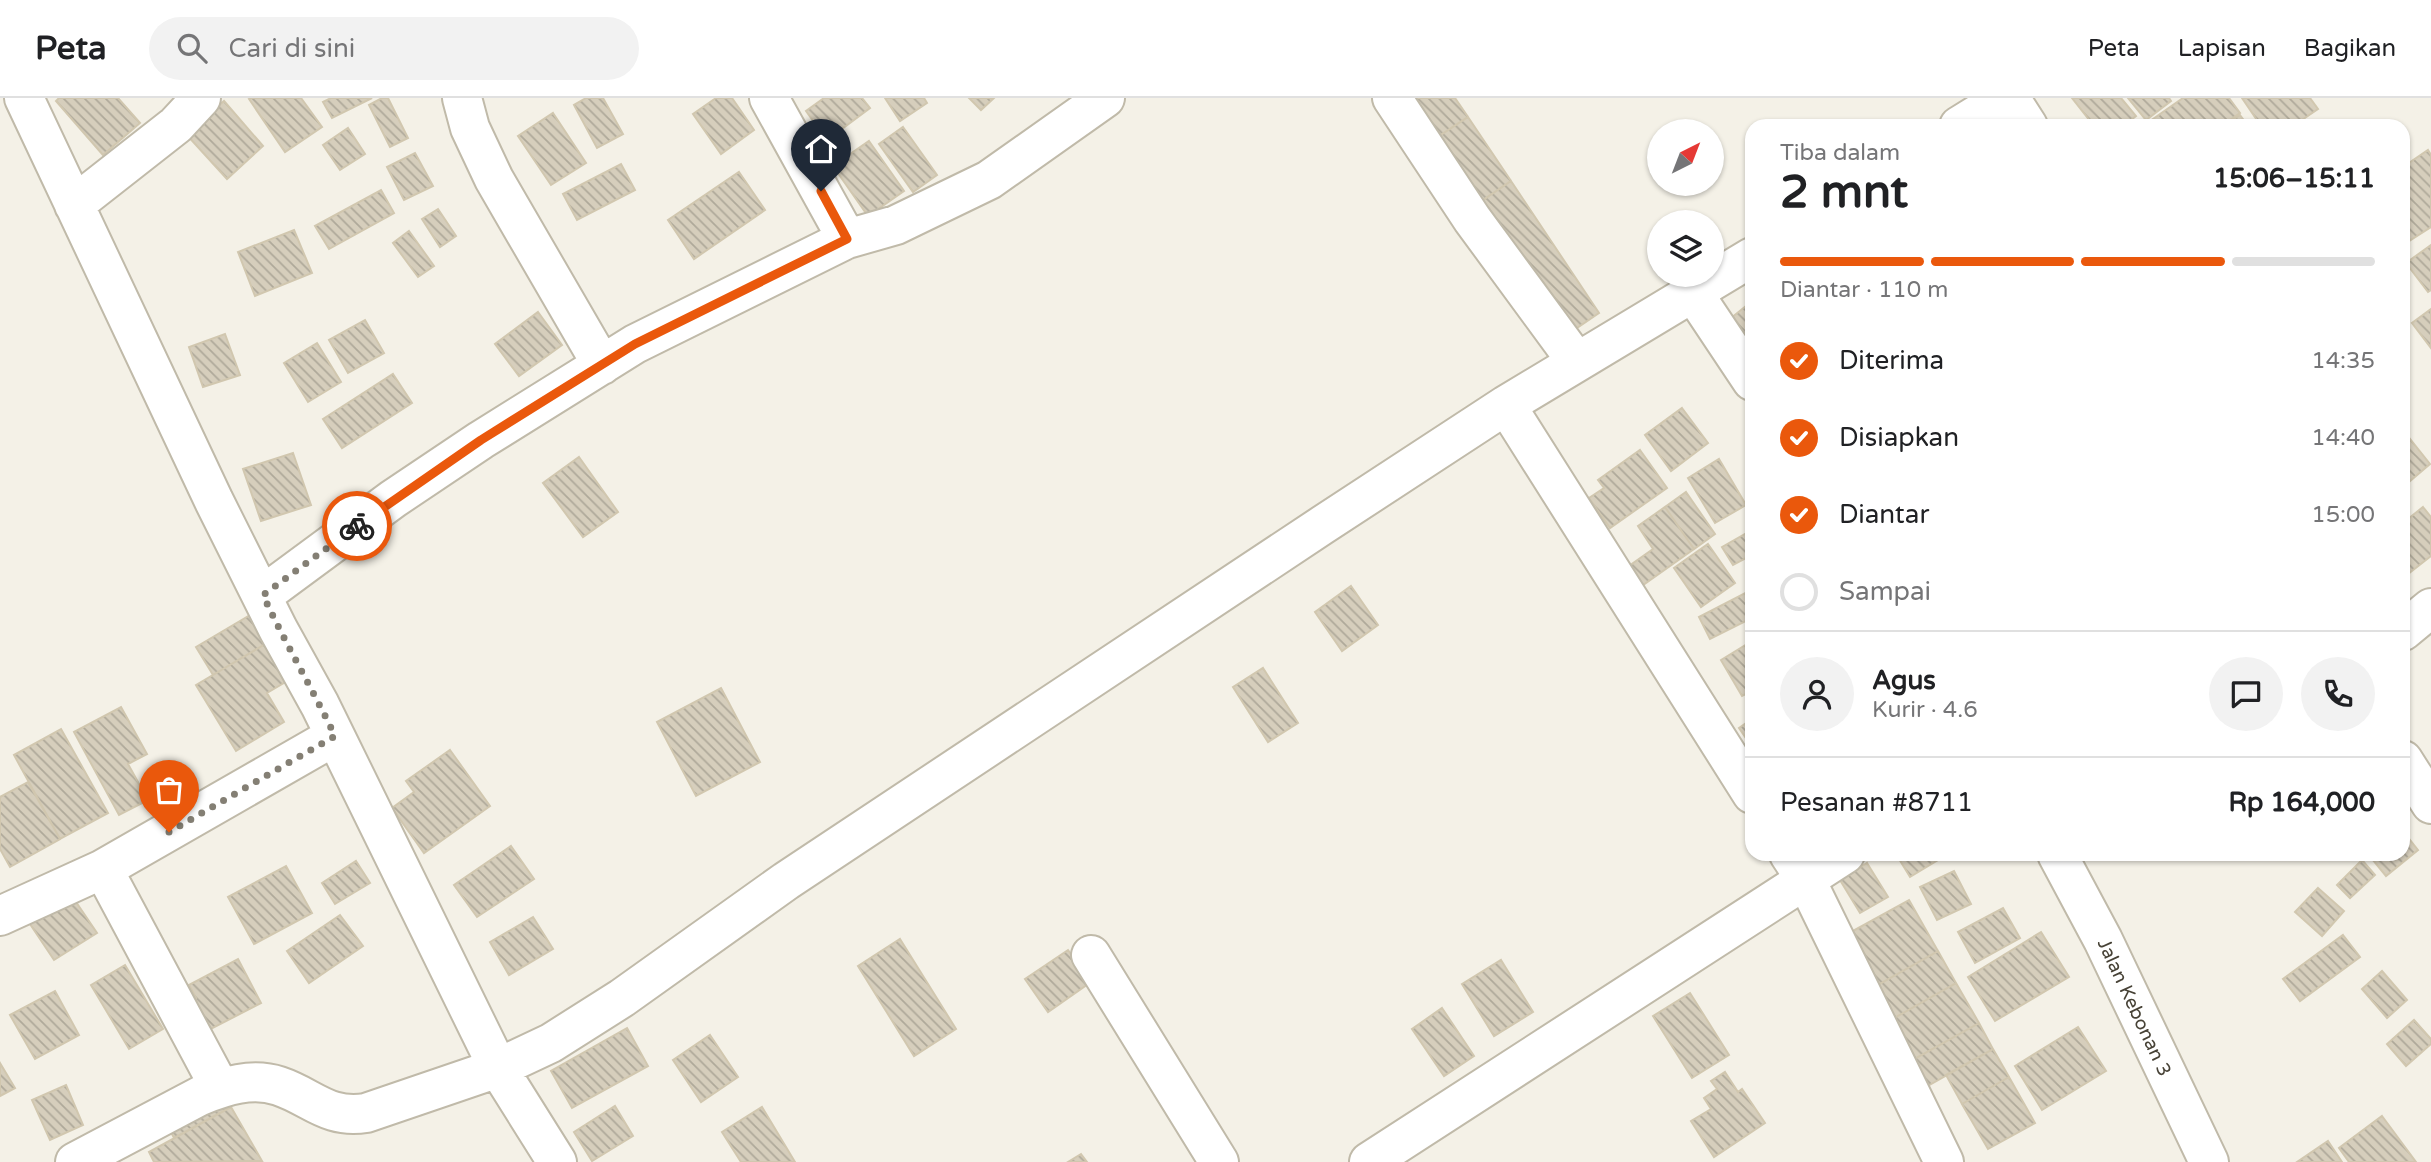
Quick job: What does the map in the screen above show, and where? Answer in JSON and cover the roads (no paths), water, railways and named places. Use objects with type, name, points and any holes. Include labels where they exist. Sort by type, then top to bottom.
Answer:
[{"type":"street","points":[[24,98],[214,501],[278,629],[320,705],[498,1068],[557,1162]]},
{"type":"street","points":[[74,205],[176,125],[201,98]]},
{"type":"street","points":[[462,98],[470,128],[494,179],[602,365]]},
{"type":"street","points":[[769,98],[847,239]]},
{"type":"street","points":[[263,595],[393,499],[481,440],[635,344],[847,239],[896,225],[989,180],[1105,98]]},
{"type":"street","points":[[1392,98],[1472,219],[1577,362]]},
{"type":"street","points":[[1970,119],[2004,98]]},
{"type":"street","points":[[2010,98],[2024,119]]},
{"type":"street","points":[[75,1162],[220,1088],[262,1082],[280,1086],[334,1112],[349,1116],[366,1113],[498,1068],[551,1043],[622,998],[786,881],[1506,405],[1745,261]]},
{"type":"street","points":[[1694,294],[1745,370]]},
{"type":"street","points":[[1506,405],[1745,783]]},
{"type":"street","points":[[2410,626],[2431,608]]},
{"type":"street","points":[[0,916],[103,869],[335,736]]},
{"type":"street","points":[[2410,771],[2431,804]]},
{"type":"street","points":[[1369,1162],[1798,867],[1820,861]]},
{"type":"street","name":"Jalan Kebonan 3","points":[[2061,861],[2104,940],[2209,1162]]},
{"type":"street","points":[[1798,867],[1944,1162]]},
{"type":"street","points":[[103,869],[220,1088]]},
{"type":"street","points":[[1091,955],[1219,1162]]}]
